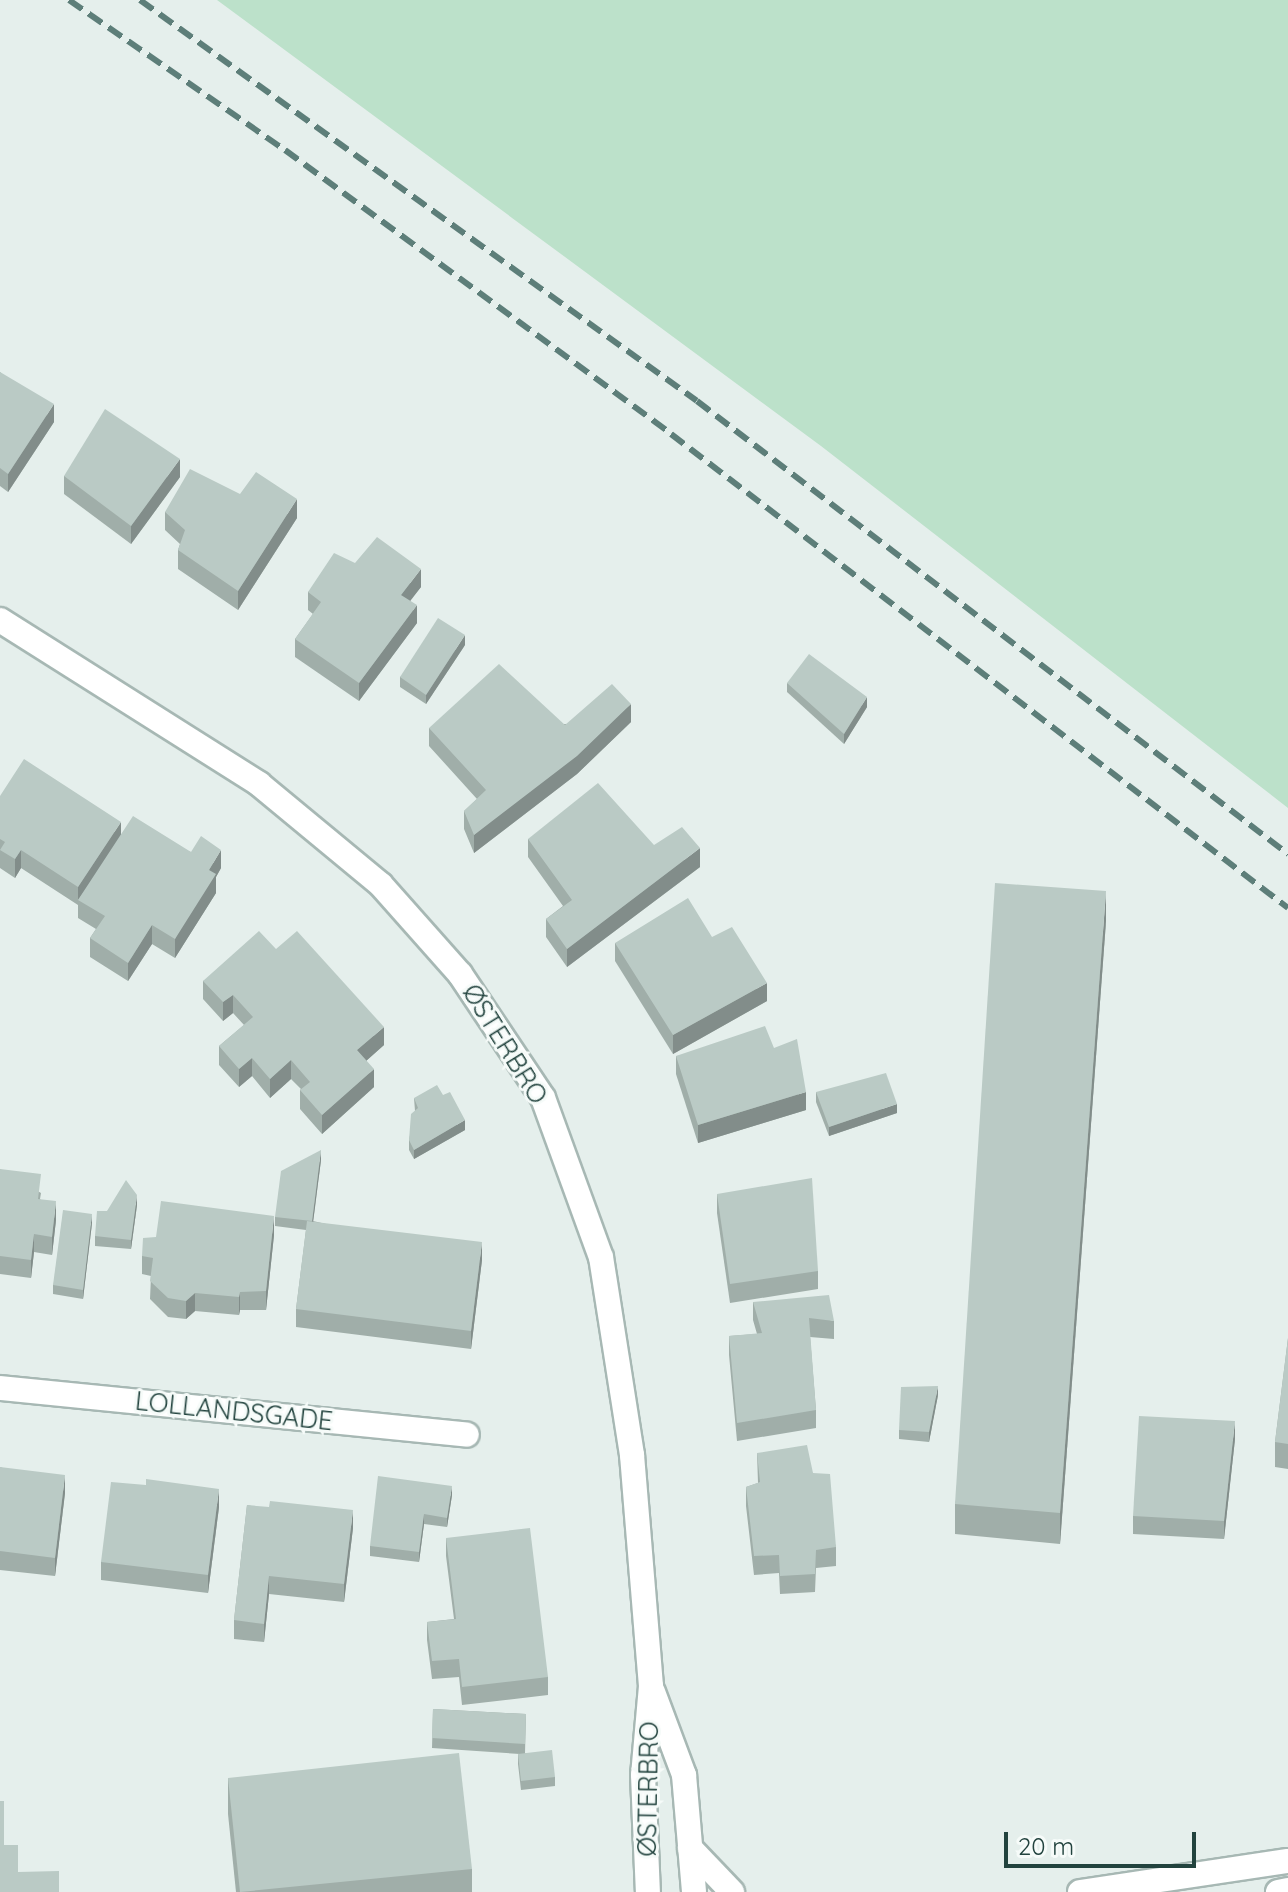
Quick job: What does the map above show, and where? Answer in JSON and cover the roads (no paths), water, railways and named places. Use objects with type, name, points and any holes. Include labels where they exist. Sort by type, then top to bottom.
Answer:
[{"type":"street","name":"ØSTERBRO","points":[[0,620],[259,784],[381,885],[460,974],[543,1098],[601,1257],[632,1455],[651,1686],[643,1775],[648,1892]]},
{"type":"street","name":"LOLLANDSGADE","points":[[0,1388],[467,1435]]},
{"type":"street","name":"ØSTERBRO","points":[[651,1686],[684,1775],[694,1892]]},
{"type":"street","points":[[690,1848],[732,1892]]},
{"type":"street","points":[[1080,1892],[1288,1861]]},
{"type":"street","points":[[1278,1892],[1288,1890]]},
{"type":"railway","points":[[69,0],[285,150],[671,434],[1288,908]]},
{"type":"railway","points":[[140,0],[697,401],[1288,854]]}]
